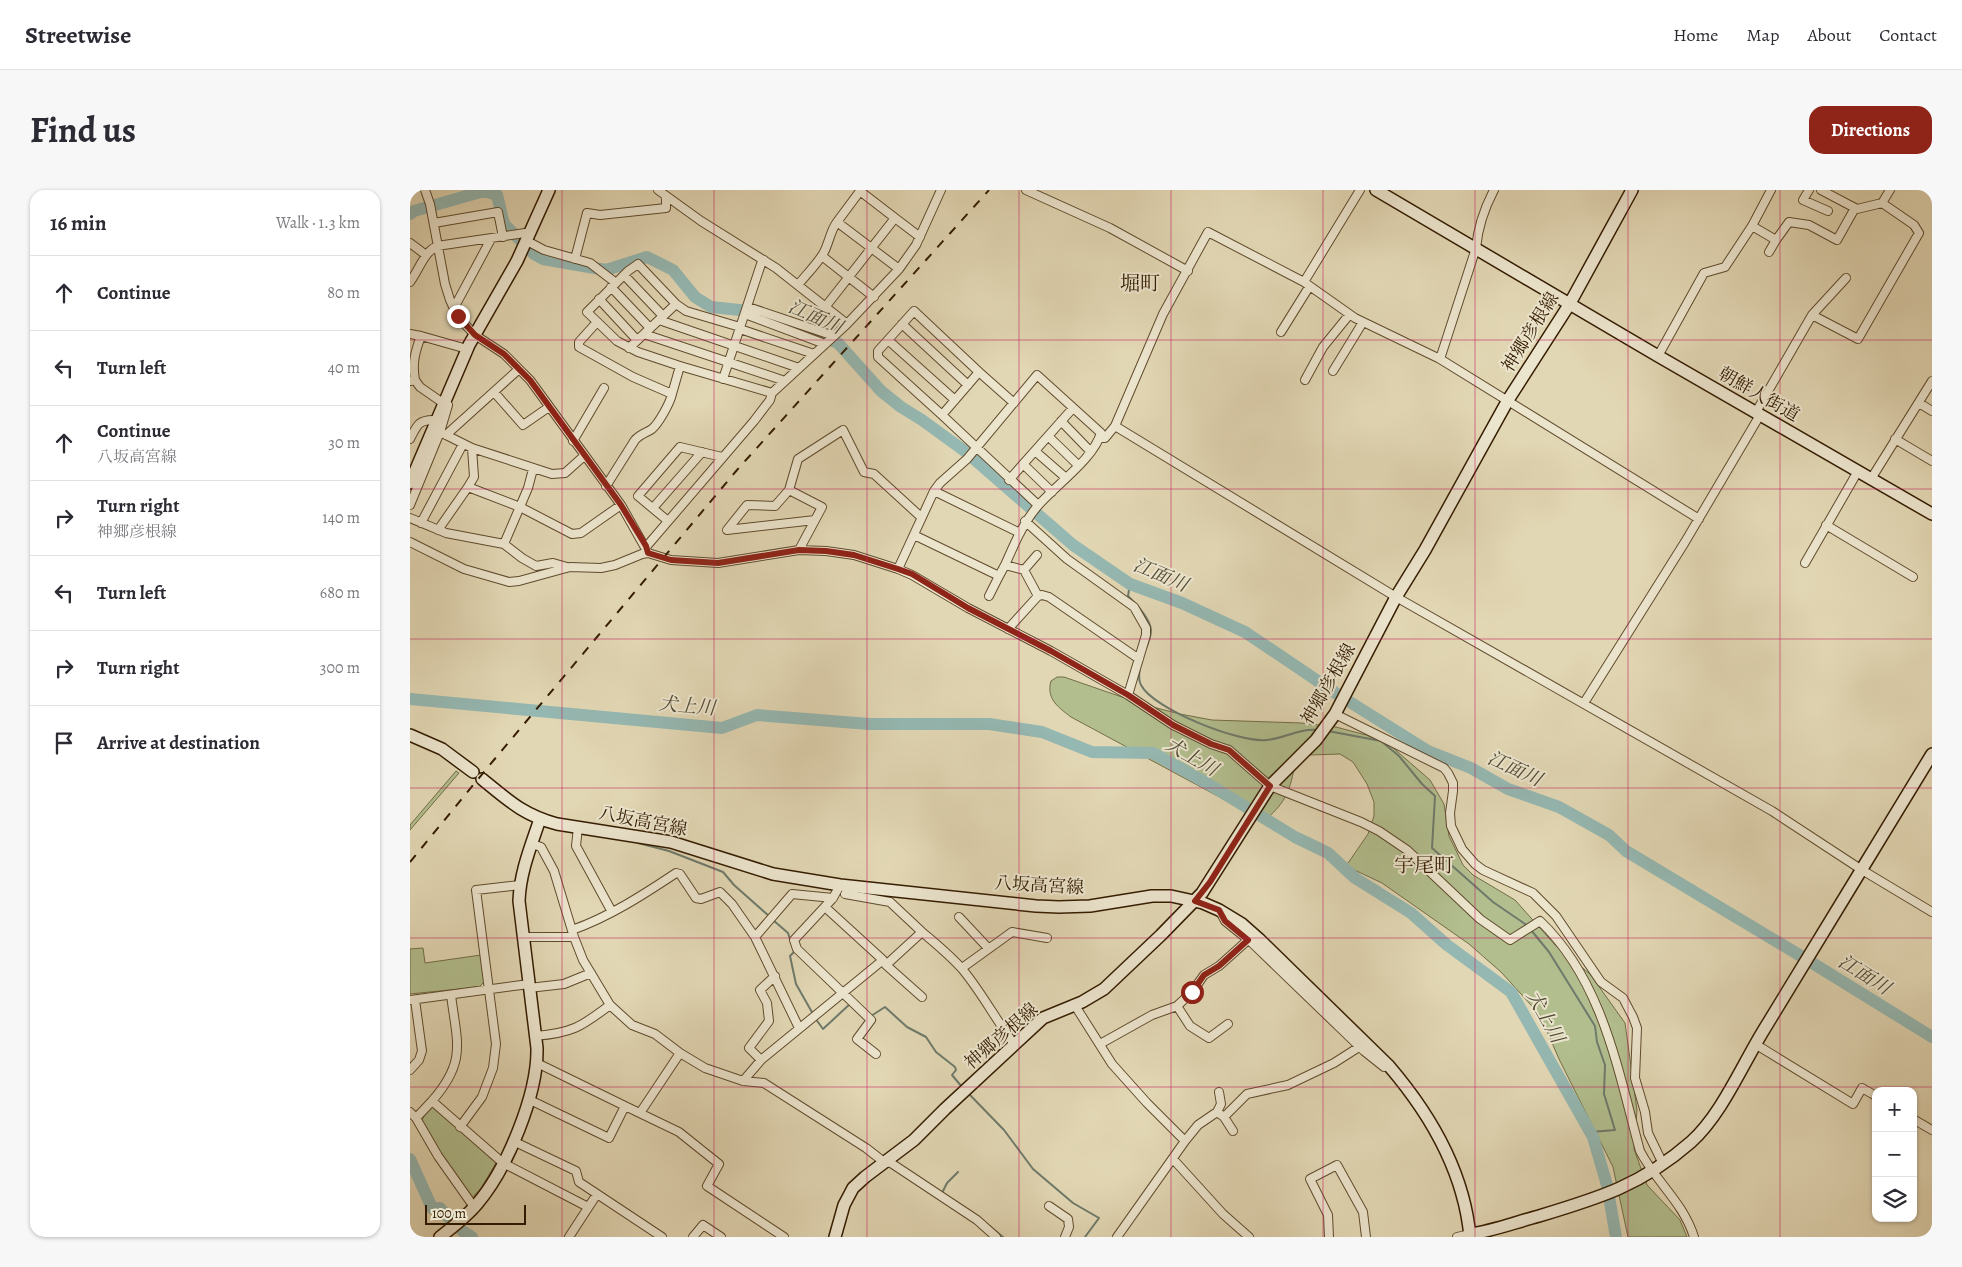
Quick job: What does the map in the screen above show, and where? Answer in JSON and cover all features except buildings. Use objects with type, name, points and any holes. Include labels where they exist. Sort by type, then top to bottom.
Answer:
[{"type":"main road","points":[[410,484],[467,350],[528,238],[549,190]]},
{"type":"main road","name":"朝鮮人街道","points":[[1376,190],[1932,514]]},
{"type":"main road","name":"神郷彦根線","points":[[834,1237],[844,1205],[854,1188],[865,1177],[914,1140],[1043,1018],[1082,1002],[1104,989],[1199,897],[1268,789],[1316,740],[1334,714],[1396,597],[1425,550],[1508,400],[1569,304],[1632,190]]},
{"type":"main road","name":"八坂高宮線","points":[[410,735],[442,749],[478,775],[515,806],[540,820],[670,842],[773,874],[842,889],[1036,906],[1090,906],[1165,895],[1199,897],[1242,924],[1389,1066],[1418,1103],[1444,1147],[1454,1168],[1462,1193],[1472,1235]]},
{"type":"main road","points":[[1472,1235],[1613,1192],[1649,1174],[1692,1142],[1709,1122],[1932,754]]},
{"type":"main road","points":[[440,1237],[453,1233],[490,1187],[503,1163],[530,1100],[537,1064],[523,937],[520,885],[540,820]]},
{"type":"street","points":[[425,190],[434,223],[445,284],[454,308],[466,326],[475,335],[504,354],[530,380],[621,505],[647,550],[671,560],[718,563],[799,550],[826,551],[854,555],[912,574],[1128,695],[1173,725],[1211,744],[1229,750],[1268,789],[1361,822],[1379,831],[1407,850],[1480,919],[1510,940],[1540,922],[1551,932],[1576,966],[1600,1014],[1616,1056],[1640,1151],[1649,1174],[1685,1215],[1694,1237]]},
{"type":"street","points":[[410,518],[438,530],[504,544],[536,566],[553,563],[570,567],[602,568],[616,565],[642,554],[770,400],[772,393],[847,324],[899,269],[920,237],[941,190]]},
{"type":"street","points":[[1026,190],[1110,228],[1188,272]]},
{"type":"street","points":[[1281,332],[1360,190]]},
{"type":"street","points":[[1440,359],[1476,248],[1477,232],[1484,210],[1494,190]]},
{"type":"street","points":[[1658,356],[1704,273],[1725,267],[1752,226],[1770,190]]},
{"type":"street","points":[[1809,190],[1804,200],[1828,212]]},
{"type":"street","points":[[1812,315],[1858,339],[1919,233],[1914,225],[1882,203],[1855,208],[1821,190]]},
{"type":"street","points":[[1882,203],[1890,190]]},
{"type":"street","points":[[798,285],[822,256],[829,242],[832,229],[860,191],[920,237]]},
{"type":"street","points":[[575,259],[587,213],[600,215],[666,208],[663,192]]},
{"type":"street","points":[[663,192],[701,221],[764,260],[847,324]]},
{"type":"street","points":[[1769,252],[1789,222],[1808,225],[1837,240],[1855,208]]},
{"type":"street","points":[[434,223],[498,212],[503,237]]},
{"type":"street","points":[[826,306],[895,218]]},
{"type":"street","points":[[837,222],[899,269]]},
{"type":"street","points":[[1752,226],[1776,240]]},
{"type":"street","points":[[1100,438],[1105,438],[1115,426],[1163,314],[1188,272],[1208,232],[1307,285],[1349,315],[1440,359],[1699,519]]},
{"type":"street","points":[[411,278],[426,255],[437,246],[525,234],[544,250],[590,263],[614,285],[650,328]]},
{"type":"street","points":[[454,308],[490,239]]},
{"type":"street","points":[[410,243],[426,255]]},
{"type":"street","points":[[822,256],[874,297]]},
{"type":"street","points":[[723,379],[761,264],[764,260]]},
{"type":"street","points":[[772,393],[680,366],[629,348],[616,341],[587,312],[624,275],[638,264],[676,304],[686,311],[814,354]]},
{"type":"street","points":[[624,275],[661,318],[799,368]]},
{"type":"street","points":[[1584,703],[1699,519],[1812,315],[1846,278]]},
{"type":"street","points":[[599,299],[637,340]]},
{"type":"street","points":[[629,348],[676,304]]},
{"type":"street","points":[[747,310],[834,336]]},
{"type":"street","points":[[747,310],[825,344]]},
{"type":"street","points":[[1014,403],[914,311],[878,351],[878,357],[942,414],[974,450],[1009,480],[1067,559],[1134,607],[1146,628],[1128,695]]},
{"type":"street","points":[[1305,380],[1323,347],[1349,315]]},
{"type":"street","points":[[597,322],[579,342],[579,347],[633,377],[672,394]]},
{"type":"street","points":[[1333,372],[1363,322]]},
{"type":"street","points":[[902,324],[968,385]]},
{"type":"street","points":[[410,334],[467,350]]},
{"type":"street","points":[[644,334],[785,381]]},
{"type":"street","points":[[410,505],[443,434],[449,402],[412,381],[414,354],[422,336]]},
{"type":"street","points":[[888,340],[955,400]]},
{"type":"street","points":[[606,486],[635,440],[640,434],[653,428],[670,402],[680,366]]},
{"type":"street","points":[[443,434],[519,369]]},
{"type":"street","points":[[942,414],[979,372]]},
{"type":"street","points":[[898,569],[934,491],[940,483],[967,459],[1037,375],[1101,433],[1100,438],[1091,452],[1032,513],[1020,533],[990,596]]},
{"type":"street","points":[[1872,479],[1932,380]]},
{"type":"street","points":[[573,441],[604,388]]},
{"type":"street","points":[[494,392],[523,425],[548,407]]},
{"type":"street","points":[[1918,403],[1932,411]]},
{"type":"street","points":[[1009,480],[1073,408]]},
{"type":"street","points":[[410,439],[418,424],[425,420],[436,420]]},
{"type":"street","points":[[1061,421],[1091,452]]},
{"type":"street","points":[[1115,426],[1396,597],[1772,811],[1862,870],[1932,912]]},
{"type":"street","points":[[815,520],[727,530],[747,504],[775,506],[789,490],[798,460],[843,430],[864,472],[874,474],[921,518]]},
{"type":"street","points":[[443,434],[472,448],[552,474],[565,473],[584,456]]},
{"type":"street","points":[[1048,436],[1078,465]]},
{"type":"street","points":[[1895,439],[1932,461]]},
{"type":"street","points":[[421,523],[463,444]]},
{"type":"street","points":[[668,521],[638,496],[680,447],[722,457]]},
{"type":"street","points":[[438,530],[474,477],[472,448]]},
{"type":"street","points":[[1035,451],[1066,478]]},
{"type":"street","points":[[653,508],[702,452]]},
{"type":"street","points":[[1023,464],[1052,492]]},
{"type":"street","points":[[504,544],[528,488],[533,469]]},
{"type":"street","points":[[1805,563],[1858,471]]},
{"type":"street","points":[[468,487],[520,507],[572,534],[581,533],[621,505]]},
{"type":"street","points":[[789,490],[822,507],[799,550]]},
{"type":"street","points":[[934,491],[1020,533]]},
{"type":"street","points":[[1826,525],[1913,577]]},
{"type":"street","points":[[914,535],[999,576]]},
{"type":"street","points":[[410,542],[464,569],[509,582],[570,567]]},
{"type":"street","points":[[1024,570],[1038,555]]},
{"type":"street","points":[[1005,565],[1024,570],[1038,596]]},
{"type":"street","points":[[1008,629],[1038,596],[1042,595],[1049,597],[1139,659]]},
{"type":"street","points":[[1334,714],[1444,768],[1453,783],[1450,813],[1451,826],[1462,849],[1474,864],[1483,870],[1533,893],[1556,916],[1601,982],[1623,998],[1637,1028],[1635,1078],[1646,1112],[1648,1133],[1663,1164]]},
{"type":"street","points":[[578,827],[576,846],[612,912]]},
{"type":"street","points":[[532,844],[541,847],[554,871],[573,934],[590,973],[610,1005],[632,1025],[655,1034],[680,1053],[705,1068],[743,1081],[764,1083],[866,1148],[884,1162],[891,1163],[992,1235]]},
{"type":"street","points":[[523,937],[573,934],[676,873],[680,874],[696,898],[701,900],[718,892],[722,893],[755,937],[799,1028]]},
{"type":"street","points":[[460,1127],[482,1097],[493,1068],[496,1044],[476,890],[520,885]]},
{"type":"street","points":[[876,1054],[857,1039],[871,1020],[797,949],[794,940],[842,889],[890,902],[962,968],[993,1010],[1000,1025],[1014,1044]]},
{"type":"street","points":[[755,937],[792,894],[833,898]]},
{"type":"street","points":[[825,907],[922,998]]},
{"type":"street","points":[[1219,910],[1225,921],[1248,940],[1359,1047],[1383,1067],[1389,1066]]},
{"type":"street","points":[[959,917],[988,948]]},
{"type":"street","points":[[743,1081],[761,1060],[842,992],[884,963],[922,932]]},
{"type":"street","points":[[962,968],[1012,932],[1047,938]]},
{"type":"street","points":[[1100,1044],[1152,1015],[1177,1006],[1192,992],[1204,975],[1219,966],[1248,940]]},
{"type":"street","points":[[410,1070],[418,1060],[422,1050],[413,1000],[488,990],[564,984],[590,973]]},
{"type":"street","points":[[761,1060],[749,1048],[769,1021],[767,1003],[760,990],[775,976]]},
{"type":"street","points":[[451,995],[458,1049],[455,1067],[446,1085],[432,1101],[413,1115],[438,1156],[474,1207]]},
{"type":"street","points":[[1074,1004],[1112,1064],[1147,1104],[1185,1141]]},
{"type":"street","points":[[535,1036],[572,1031],[585,1024],[610,1005]]},
{"type":"street","points":[[1177,1006],[1190,1026],[1209,1038],[1228,1024]]},
{"type":"street","points":[[410,1030],[419,1029]]},
{"type":"street","points":[[1755,1044],[1853,1104],[1862,1088],[1872,1094]]},
{"type":"street","points":[[1224,1117],[1247,1094],[1288,1085],[1334,1063],[1359,1047]]},
{"type":"street","points":[[640,1114],[680,1053]]},
{"type":"street","points":[[537,1064],[679,1132],[719,1164],[708,1186],[784,1237]]},
{"type":"street","points":[[1117,1237],[1185,1141],[1198,1125],[1217,1112],[1221,1104],[1219,1092]]},
{"type":"street","points":[[530,1100],[609,1138],[625,1106]]},
{"type":"street","points":[[432,1101],[503,1163],[588,1207]]},
{"type":"street","points":[[1217,1112],[1224,1117],[1233,1131]]},
{"type":"street","points":[[1917,1121],[1932,1130]]},
{"type":"street","points":[[513,1141],[576,1172],[579,1182],[662,1237]]},
{"type":"street","points":[[1173,1159],[1223,1214],[1250,1237]]},
{"type":"street","points":[[1329,1237],[1328,1215],[1310,1179],[1337,1165],[1364,1212],[1366,1237]]},
{"type":"street","points":[[569,1237],[597,1194]]},
{"type":"street","points":[[1049,1206],[1068,1219],[1069,1227],[1065,1237]]},
{"type":"street","points":[[693,1237],[703,1225],[721,1237]]},
{"type":"street","points":[[1457,1237],[1472,1235]]},
{"type":"green space","points":[[1057,677],[1064,677],[1145,705],[1180,714],[1212,720],[1301,723],[1336,727],[1366,735],[1391,746],[1430,780],[1444,804],[1449,836],[1463,865],[1473,875],[1515,900],[1556,946],[1590,974],[1625,1023],[1637,1110],[1634,1149],[1647,1185],[1680,1220],[1687,1237],[1628,1237],[1613,1167],[1559,1059],[1540,1015],[1501,972],[1469,944],[1382,883],[1346,866],[1368,834],[1374,816],[1374,802],[1367,784],[1353,762],[1340,754],[1309,755],[1294,768],[1285,798],[1264,821],[1071,717],[1054,702],[1050,693],[1051,681]]},
{"type":"green space","points":[[456,771],[459,773],[410,830],[410,825]]},
{"type":"green space","points":[[423,948],[425,963],[481,955],[484,982],[479,987],[410,994],[410,949]]},
{"type":"green space","points":[[435,1107],[496,1163],[480,1190],[471,1198],[438,1151],[422,1120],[429,1108]]},
{"type":"waterway","name":"江面川","points":[[410,214],[414,211],[484,191],[497,195],[504,224],[534,254],[543,259],[606,270],[647,257],[673,270],[695,297],[711,307],[759,312]]},
{"type":"waterway","name":"江面川","points":[[787,323],[838,343],[881,391],[966,452],[1073,545],[1130,584],[1182,603],[1245,632],[1337,694],[1428,751],[1471,768],[1508,789],[1559,807],[1609,835],[1626,851],[1932,1037]]},
{"type":"waterway","points":[[1130,584],[1128,596],[1142,611],[1150,625],[1151,630],[1145,650]]},
{"type":"waterway","points":[[1140,666],[1140,683],[1149,694],[1162,704],[1198,723],[1237,736],[1266,740],[1298,732],[1318,730]]},
{"type":"waterway","name":"犬上川","points":[[410,699],[722,728],[757,715],[869,724],[989,724],[1042,732],[1092,752],[1153,753],[1295,837],[1328,853],[1355,878],[1411,913],[1447,945],[1511,992],[1593,1137],[1607,1185],[1616,1237]]},
{"type":"waterway","points":[[1328,731],[1381,741],[1399,756],[1422,784],[1435,796],[1432,848],[1493,902],[1528,926]]},
{"type":"waterway","points":[[638,843],[669,851],[723,872],[734,885],[769,916]]},
{"type":"waterway","points":[[773,920],[788,933],[791,942]]},
{"type":"waterway","points":[[1531,930],[1549,952],[1595,1026],[1597,1042],[1605,1065],[1604,1094],[1615,1130],[1591,1132]]},
{"type":"waterway","points":[[793,949],[794,952],[790,956],[796,984],[813,1014]]},
{"type":"waterway","points":[[815,1018],[823,1029],[851,1003]]},
{"type":"waterway","points":[[871,1016],[885,1007],[907,1027],[926,1037],[936,1052],[955,1067],[956,1070],[952,1075],[962,1087]]},
{"type":"waterway","points":[[969,1094],[1004,1130],[1033,1169],[1073,1203],[1099,1218],[1085,1237]]},
{"type":"waterway","points":[[410,1159],[432,1208],[440,1208],[449,1218]]},
{"type":"waterway","points":[[942,1193],[947,1183],[958,1172]]},
{"type":"waterway","points":[[952,1199],[973,1213]]},
{"type":"waterway","points":[[981,1219],[1003,1237]]},
{"type":"waterway","points":[[461,1230],[472,1237]]},
{"type":"railway","points":[[410,862],[737,470],[989,190]]},
{"type":"district","name":"堀町","points":[[1140,283]]},
{"type":"district","name":"宇尾町","points":[[1424,865]]},
{"type":"route","points":[[458,316],[475,335],[504,354],[530,380],[621,505],[646,546],[648,553],[671,560],[718,563],[799,550],[826,551],[854,555],[880,562],[912,574],[968,608],[1051,651],[1128,695],[1173,725],[1211,744],[1229,750],[1247,764],[1270,786],[1210,882],[1195,901],[1219,910],[1225,921],[1248,940],[1219,966],[1204,975],[1192,992]]}]
